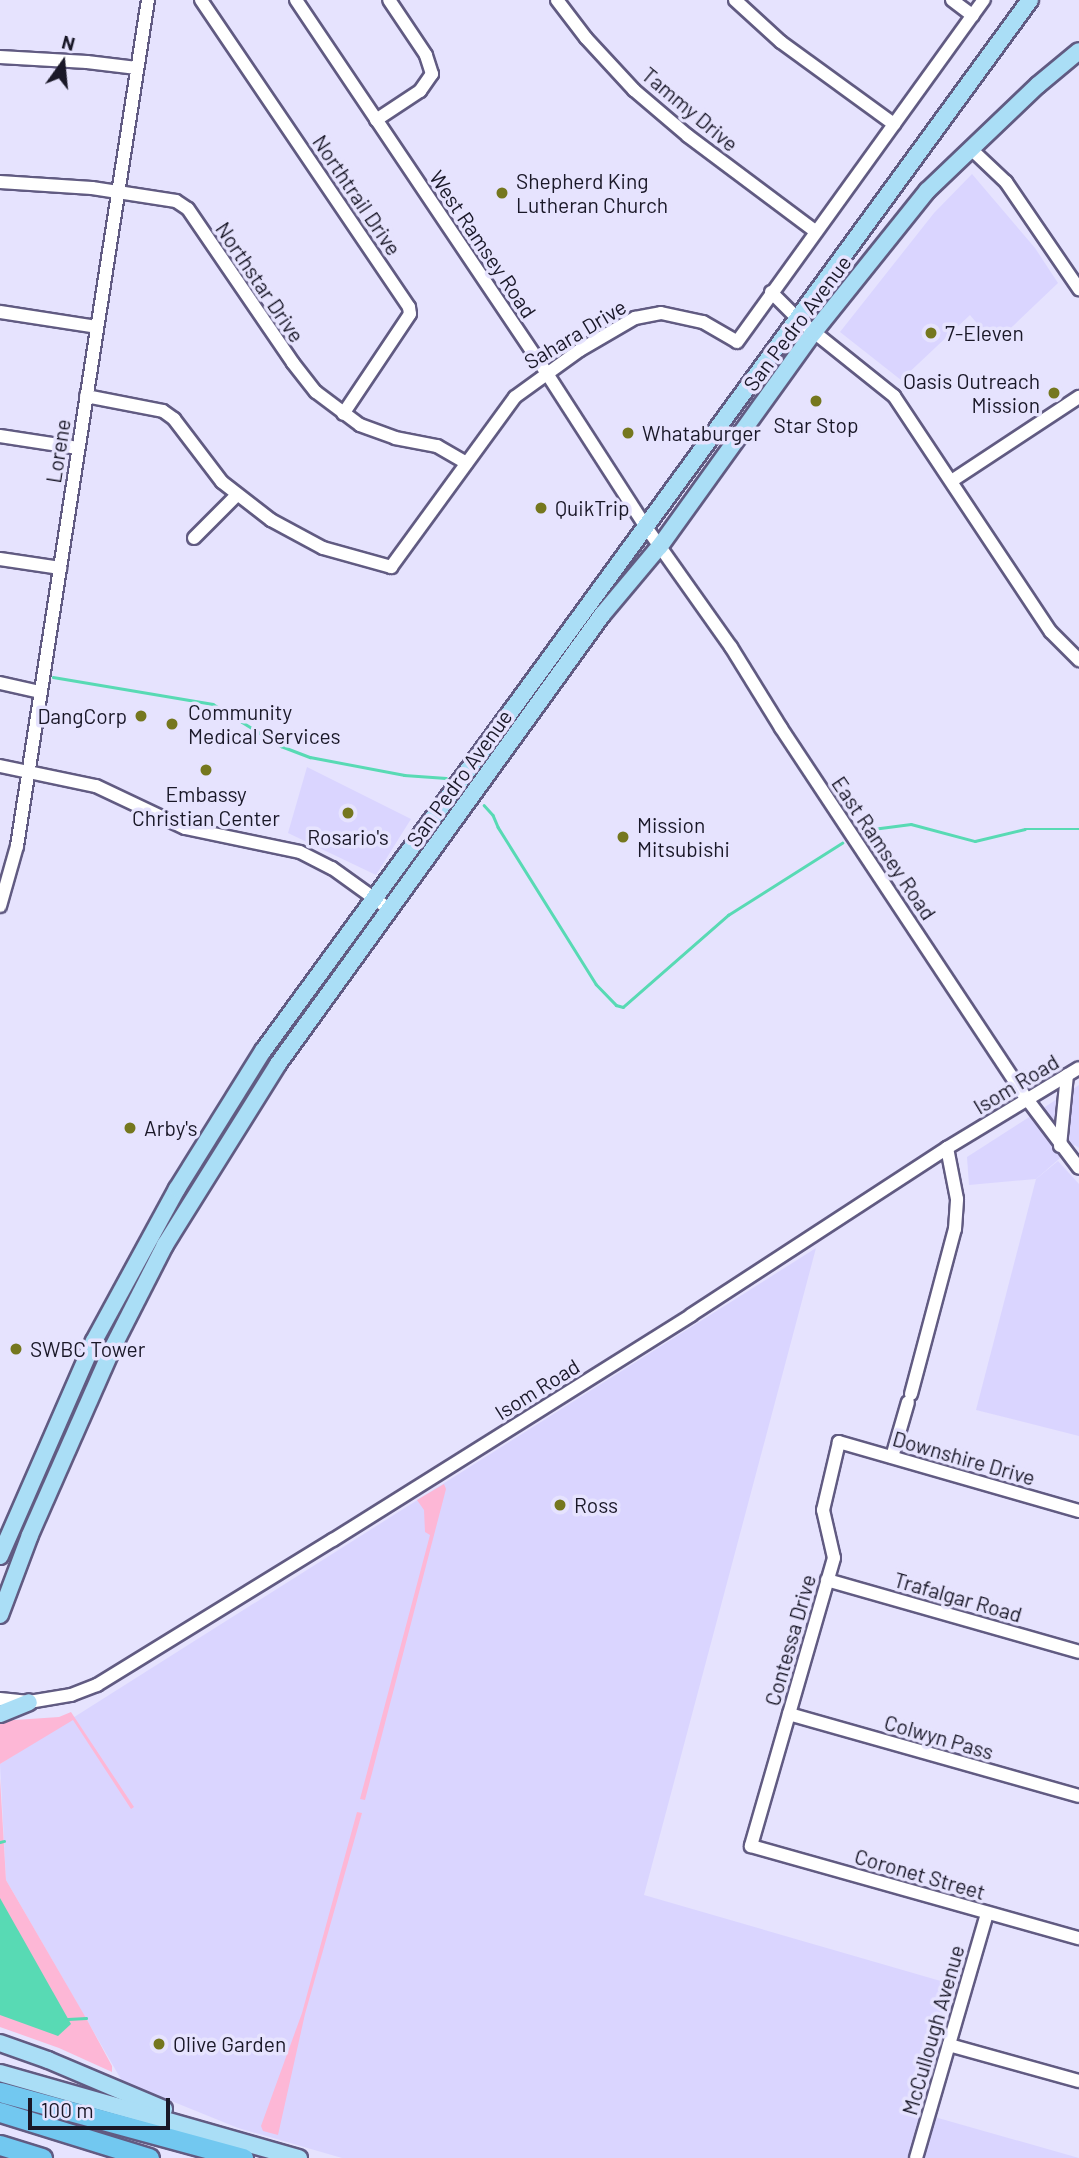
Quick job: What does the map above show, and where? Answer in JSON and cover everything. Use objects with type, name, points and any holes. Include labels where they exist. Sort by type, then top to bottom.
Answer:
[{"type":"highway","points":[[0,2092],[243,2158]]},
{"type":"highway","points":[[0,2112],[149,2158]]},
{"type":"highway","points":[[0,2146],[42,2158]]},
{"type":"highway","points":[[0,2155],[14,2158]]},
{"type":"main road","name":"San Pedro Avenue","points":[[0,1615],[30,1535],[106,1362],[161,1252],[206,1175],[278,1064],[389,909],[646,527],[1030,0]]},
{"type":"main road","name":"San Pedro Avenue","points":[[0,1556],[88,1354],[146,1244],[233,1096],[375,898],[523,710],[660,546],[814,332],[927,191],[1038,85],[1079,51]]},
{"type":"main road","points":[[88,1354],[106,1362]]},
{"type":"main road","points":[[75,1382],[93,1390]]},
{"type":"main road","points":[[0,1714],[29,1702]]},
{"type":"main road","points":[[0,2043],[48,2060],[228,2137]]},
{"type":"main road","points":[[0,2073],[299,2158]]},
{"type":"street","name":"Lorene","points":[[0,906],[17,846],[148,0]]},
{"type":"street","name":"Northtrail Drive","points":[[201,0],[409,307],[410,314],[343,414]]},
{"type":"street","name":"West Ramsey Road","points":[[296,0],[660,546]]},
{"type":"street","points":[[376,120],[420,91],[432,74],[426,55],[389,0]]},
{"type":"street","name":"Tammy Drive","points":[[557,0],[586,38],[634,90],[688,136],[815,231]]},
{"type":"street","points":[[735,0],[781,42],[894,124]]},
{"type":"street","points":[[951,0],[973,16]]},
{"type":"street","name":"San Pedro Avenue","points":[[771,292],[984,0]]},
{"type":"street","points":[[0,57],[137,68]]},
{"type":"street","points":[[970,148],[1006,182],[1079,289]]},
{"type":"street","name":"Northstar Drive","points":[[0,182],[161,197],[188,209],[305,381],[343,414],[377,432],[437,446],[467,463]]},
{"type":"street","points":[[771,292],[799,320],[894,396],[953,480],[1051,632],[1079,660]]},
{"type":"street","name":"Sahara Drive","points":[[237,495],[296,535],[335,552],[391,567],[515,397],[546,372],[621,324],[652,314],[691,317],[737,342],[771,292]]},
{"type":"street","points":[[0,312],[97,327]]},
{"type":"street","points":[[86,396],[163,411],[174,419],[202,459],[237,495],[194,538]]},
{"type":"street","points":[[953,480],[1079,397]]},
{"type":"street","points":[[0,436],[78,448]]},
{"type":"street","name":"East Ramsey Road","points":[[660,546],[731,647],[1027,1100],[1079,1168]]},
{"type":"street","points":[[0,559],[60,568]]},
{"type":"street","points":[[0,683],[40,692]]},
{"type":"street","points":[[0,766],[96,786],[185,828],[300,852],[332,868],[389,909]]},
{"type":"street","name":"Isom Road","points":[[0,1699],[29,1702],[71,1695],[97,1685],[691,1315],[947,1148],[1079,1068]]},
{"type":"street","points":[[1060,1146],[1068,1075]]},
{"type":"street","points":[[892,1457],[955,1225],[957,1199],[947,1148]]},
{"type":"street","name":"Downshire Drive","points":[[839,1442],[1078,1506]]},
{"type":"street","name":"Contessa Drive","points":[[751,1846],[834,1558],[824,1510],[839,1442]]},
{"type":"street","name":"Trafalgar Road","points":[[827,1580],[1079,1652]]},
{"type":"street","name":"Colwyn Pass","points":[[789,1714],[1079,1797]]},
{"type":"street","name":"Coronet Street","points":[[751,1846],[1079,1938]]},
{"type":"street","name":"McCullough Avenue","points":[[916,2158],[987,1913]]},
{"type":"street","points":[[948,2045],[1079,2081]]},
{"type":"shaded area","points":[[972,174],[1035,248],[1058,283],[994,344],[970,315],[901,380],[840,332],[934,213]]},
{"type":"shaded area","points":[[307,767],[411,819],[376,875],[288,833]]},
{"type":"shaded area","points":[[1079,1085],[1079,1148],[1075,1145],[1036,1179],[969,1185],[967,1157]]},
{"type":"shaded area","points":[[1058,1161],[1079,1184],[1079,1436],[976,1410],[1036,1179]]},
{"type":"shaded area","points":[[816,1248],[644,1895],[951,1984],[917,2112],[1079,2158],[342,2158],[238,2128],[122,2081],[6,1880],[0,1764]]},
{"type":"shaded area","points":[[444,1484],[446,1489],[365,1800],[360,1799],[430,1535],[425,1532],[424,1510],[417,1500]]},
{"type":"shaded area","points":[[71,1712],[134,1807],[131,1809],[73,1720],[0,1764],[0,1721],[59,1717]]},
{"type":"shaded area","points":[[0,1778],[6,1880],[86,2018],[112,2066],[112,2072],[59,2048],[0,2027]]},
{"type":"shaded area","points":[[357,1812],[362,1813],[305,2014],[278,2135],[263,2131],[261,2126],[302,2013]]},
{"type":"shaded area","points":[[0,1898],[71,2024],[58,2036],[0,2015]]},
{"type":"waterway","points":[[53,677],[213,704],[281,746],[310,757],[404,775],[446,778]]},
{"type":"waterway","points":[[484,805],[493,815],[596,984],[616,1005],[623,1007],[728,915],[842,843]]},
{"type":"waterway","points":[[865,830],[911,824],[975,841],[1025,829],[1079,829]]},
{"type":"waterway","points":[[0,1842],[4,1841]]},
{"type":"waterway","points":[[68,2019],[86,2018]]},
{"type":"place","name":"Shepherd King Lutheran Church","points":[[502,193]]},
{"type":"place","name":"7-Eleven","points":[[931,333]]},
{"type":"place","name":"Oasis Outreach Mission","points":[[1054,393]]},
{"type":"place","name":"Star Stop","points":[[816,401]]},
{"type":"place","name":"Whataburger","points":[[628,433]]},
{"type":"place","name":"QuikTrip","points":[[541,508]]},
{"type":"place","name":"DangCorp","points":[[141,716]]},
{"type":"place","name":"Community Medical Services","points":[[172,724]]},
{"type":"place","name":"Embassy Christian Center","points":[[206,770]]},
{"type":"place","name":"Rosario's","points":[[348,813]]},
{"type":"place","name":"Mission Mitsubishi","points":[[623,837]]},
{"type":"place","name":"Arby's","points":[[130,1128]]},
{"type":"place","name":"SWBC Tower","points":[[16,1349]]},
{"type":"place","name":"Ross","points":[[560,1505]]},
{"type":"place","name":"Olive Garden","points":[[159,2044]]}]
